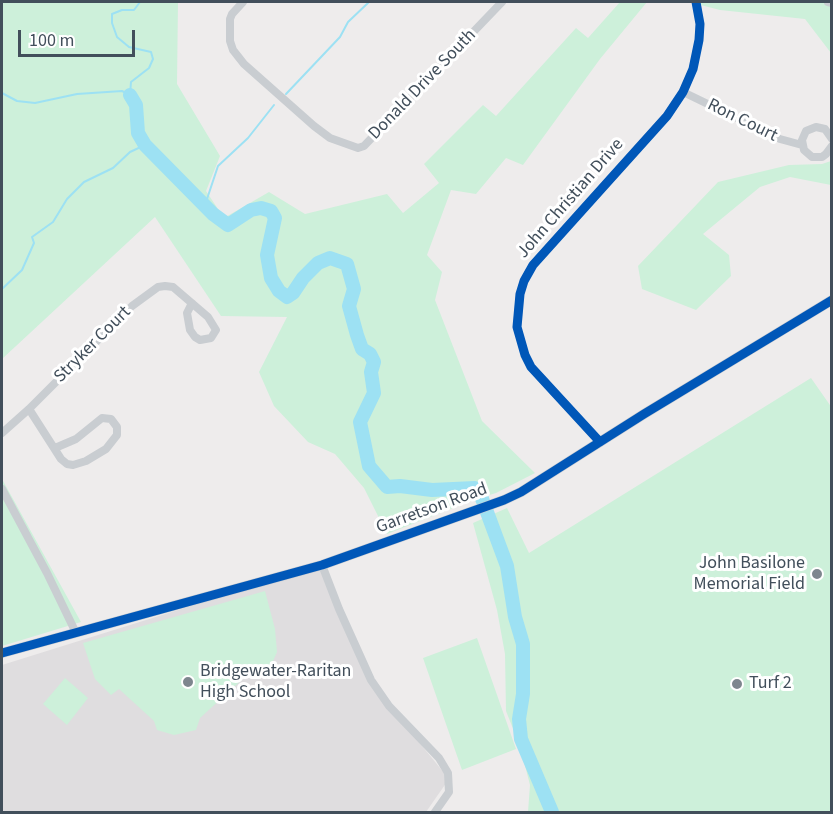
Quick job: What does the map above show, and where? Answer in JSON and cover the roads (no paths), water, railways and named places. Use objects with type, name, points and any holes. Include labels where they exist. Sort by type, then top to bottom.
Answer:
[{"type":"street","name":"Donald Drive South","points":[[243,2],[230,19],[231,44],[244,64],[330,138],[358,148],[364,146],[502,2]]},
{"type":"street","name":"John Christian Drive","points":[[600,442],[543,382],[528,361],[518,327],[520,294],[533,265],[660,125],[683,92],[693,69],[699,40],[700,24],[696,2]]},
{"type":"street","name":"Ron Court","points":[[683,92],[780,139],[802,145]]},
{"type":"street","name":"Ron Court","points":[[831,139],[825,129],[816,127],[806,131],[802,140],[807,154],[817,158],[826,154],[831,146]]},
{"type":"street","name":"Stryker Court","points":[[2,433],[132,306],[150,292],[158,287],[169,286],[192,303]]},
{"type":"street","name":"Garretson Road","points":[[2,653],[322,565],[504,500],[521,492],[831,302]]},
{"type":"street","points":[[29,409],[55,448],[67,465],[86,461],[111,444],[117,435],[117,427],[111,419],[102,418],[76,439],[55,448]]},
{"type":"street","points":[[2,489],[76,633]]},
{"type":"street","points":[[322,565],[371,680],[389,706],[439,758],[448,772],[449,792],[435,813]]},
{"type":"waterway","points":[[2,93],[17,101],[35,103],[77,94],[122,91],[130,95],[131,82],[149,68],[153,59],[151,52],[129,47],[117,37],[112,23],[112,14],[122,10],[134,10],[140,2]]},
{"type":"waterway","points":[[286,94],[340,37],[348,22],[369,2]]},
{"type":"waterway","points":[[130,95],[136,105],[138,133],[145,145],[213,214],[228,225],[251,210],[261,208],[271,211],[275,218],[267,255],[271,278],[279,291],[287,297],[318,263],[330,258],[347,264],[354,289],[349,306],[362,349],[370,354],[374,362],[371,372],[374,393],[360,422],[369,466],[387,487],[400,486],[432,490],[475,488],[481,496],[507,566],[515,617],[523,644],[523,694],[519,719],[521,739],[552,812]]},
{"type":"waterway","points":[[205,205],[218,166],[248,138],[274,105]]},
{"type":"waterway","points":[[2,289],[22,270],[34,243],[32,237],[53,222],[67,199],[84,182],[113,168],[130,152],[145,145]]},
{"type":"place","name":"John Basilone Memorial Field","points":[[817,574]]},
{"type":"place","name":"Bridgewater-Raritan High School","points":[[188,682]]},
{"type":"place","name":"Turf 2","points":[[737,684]]}]
